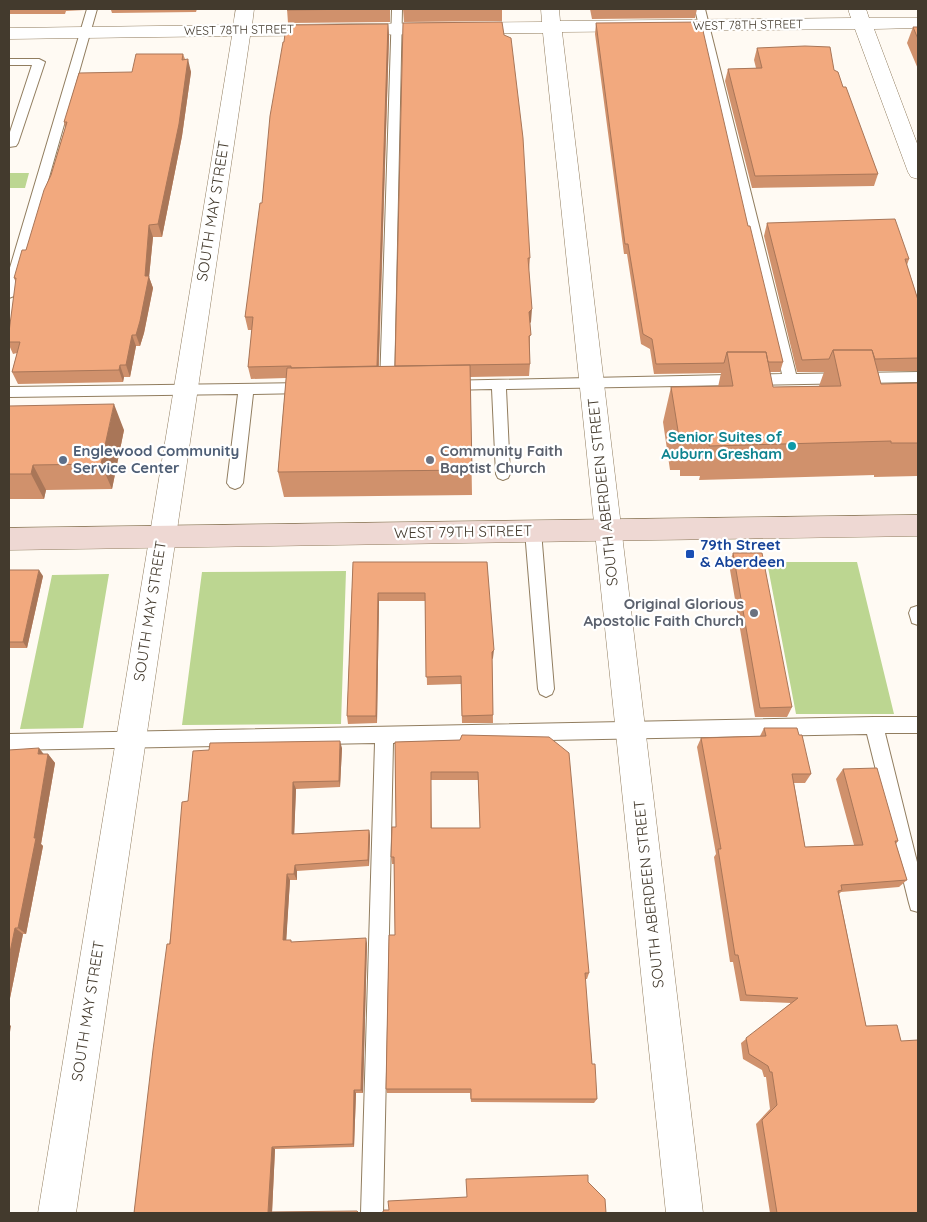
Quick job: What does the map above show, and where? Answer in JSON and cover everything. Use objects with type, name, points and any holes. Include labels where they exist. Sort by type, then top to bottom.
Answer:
[{"type":"main road","name":"WEST 79TH STREET","points":[[9,539],[918,525]]},
{"type":"street","name":"WEST 78TH STREET","points":[[9,33],[85,32],[243,19],[396,28],[551,18],[859,16],[918,23]]},
{"type":"street","points":[[859,16],[918,172]]},
{"type":"street","name":"SOUTH ABERDEEN STREET","points":[[551,18],[685,1213]]},
{"type":"street","name":"SOUTH MAY STREET","points":[[57,1213],[243,19]]},
{"type":"lane","points":[[9,293],[92,9]]},
{"type":"lane","points":[[368,386],[392,386],[397,9]]},
{"type":"lane","points":[[702,17],[790,378]]},
{"type":"lane","points":[[9,62],[39,62],[12,143],[9,143]]},
{"type":"lane","points":[[434,385],[918,377]]},
{"type":"lane","points":[[499,384],[503,474]]},
{"type":"lane","points":[[9,392],[321,388]]},
{"type":"lane","points":[[235,483],[246,390]]},
{"type":"lane","points":[[533,531],[546,688]]},
{"type":"lane","points":[[918,613],[918,618]]},
{"type":"lane","points":[[874,725],[918,903]]},
{"type":"lane","points":[[9,742],[918,725]]},
{"type":"lane","points":[[372,1213],[384,734]]},
{"type":"green space","points":[[9,173],[29,173],[25,188],[9,188]]},
{"type":"green space","points":[[767,562],[857,562],[894,714],[796,714]]},
{"type":"green space","points":[[346,571],[341,724],[182,725],[202,572]]},
{"type":"green space","points":[[109,574],[83,728],[20,729],[52,575]]},
{"type":"building","points":[[287,9],[365,9],[287,10]]},
{"type":"building","points":[[502,22],[504,35],[511,38],[523,138],[532,309],[529,312],[531,335],[529,336],[530,364],[395,366],[403,23]]},
{"type":"building","points":[[701,22],[748,226],[750,226],[783,362],[768,362],[766,352],[727,352],[724,363],[656,364],[652,339],[643,334],[628,244],[625,244],[596,23]]},
{"type":"building","points":[[388,24],[377,366],[248,367],[253,317],[245,317],[260,203],[262,203],[270,116],[286,25]]},
{"type":"building","points":[[913,27],[918,27],[918,39]]},
{"type":"building","points":[[830,47],[834,70],[838,72],[843,87],[846,87],[878,174],[755,176],[728,69],[762,68],[757,48]]},
{"type":"building","points":[[136,54],[183,54],[182,60],[188,59],[179,124],[158,224],[149,225],[145,276],[149,276],[140,321],[136,335],[132,335],[126,365],[120,365],[119,370],[12,372],[20,342],[9,342],[16,278],[14,278],[22,250],[26,250],[44,190],[51,175],[79,73],[132,72]]},
{"type":"building","points":[[895,219],[909,259],[905,259],[918,300],[918,358],[875,359],[872,350],[833,350],[829,359],[802,360],[767,223]]},
{"type":"building","points":[[833,350],[872,350],[881,384],[918,383],[918,443],[891,443],[891,441],[709,446],[710,442],[689,442],[689,436],[679,437],[671,387],[733,386],[727,352],[766,352],[773,387],[841,386]]},
{"type":"building","points":[[470,365],[472,470],[278,472],[287,368]]},
{"type":"building","points":[[114,404],[101,464],[33,465],[31,474],[9,474],[9,406]]},
{"type":"building","points":[[733,553],[762,553],[792,707],[760,708]]},
{"type":"building","points":[[353,562],[487,562],[494,650],[492,652],[493,715],[462,716],[461,676],[426,677],[425,593],[378,593],[376,716],[347,716]]},
{"type":"building","points":[[9,570],[39,570],[23,642],[9,642]]},
{"type":"building","points":[[764,728],[797,728],[799,735],[802,735],[811,774],[792,774],[805,847],[863,845],[843,769],[877,768],[898,841],[895,841],[907,880],[841,885],[842,890],[838,891],[866,1026],[897,1025],[901,1041],[918,1040],[918,1213],[777,1213],[762,1120],[777,1105],[772,1072],[770,1072],[768,1066],[749,1054],[746,1038],[798,998],[746,995],[738,955],[735,955],[718,849],[721,849],[701,738],[766,736]]},
{"type":"building","points":[[462,735],[549,737],[569,753],[589,973],[585,973],[592,1064],[595,1064],[597,1099],[471,1099],[471,1089],[386,1089],[389,935],[395,935],[394,857],[391,857],[392,827],[396,827],[395,742],[460,740]],"holes":[[[431,772],[478,772],[480,828],[431,828]]]},
{"type":"building","points":[[340,741],[339,781],[293,782],[292,834],[369,830],[368,860],[295,865],[294,874],[287,874],[283,940],[291,940],[291,942],[366,938],[361,1090],[354,1090],[353,1144],[272,1147],[268,1212],[357,1211],[359,1213],[134,1213],[167,944],[170,944],[182,802],[188,801],[193,751],[209,750],[210,743]]},
{"type":"building","points":[[39,748],[38,754],[48,754],[34,838],[36,838],[18,928],[15,928],[9,957],[9,750]]},
{"type":"building","points":[[588,1175],[588,1182],[605,1199],[606,1213],[382,1213],[384,1210],[389,1210],[388,1201],[467,1197],[466,1179]]},
{"type":"place","name":"Senior Suites of Auburn Gresham","points":[[792,446]]},
{"type":"place","name":"Englewood Community Service Center","points":[[63,460]]},
{"type":"place","name":"Community Faith Baptist Church","points":[[430,460]]},
{"type":"place","name":"79th Street & Aberdeen","points":[[690,554]]},
{"type":"place","name":"Original Glorious Apostolic Faith Church","points":[[754,613]]}]
